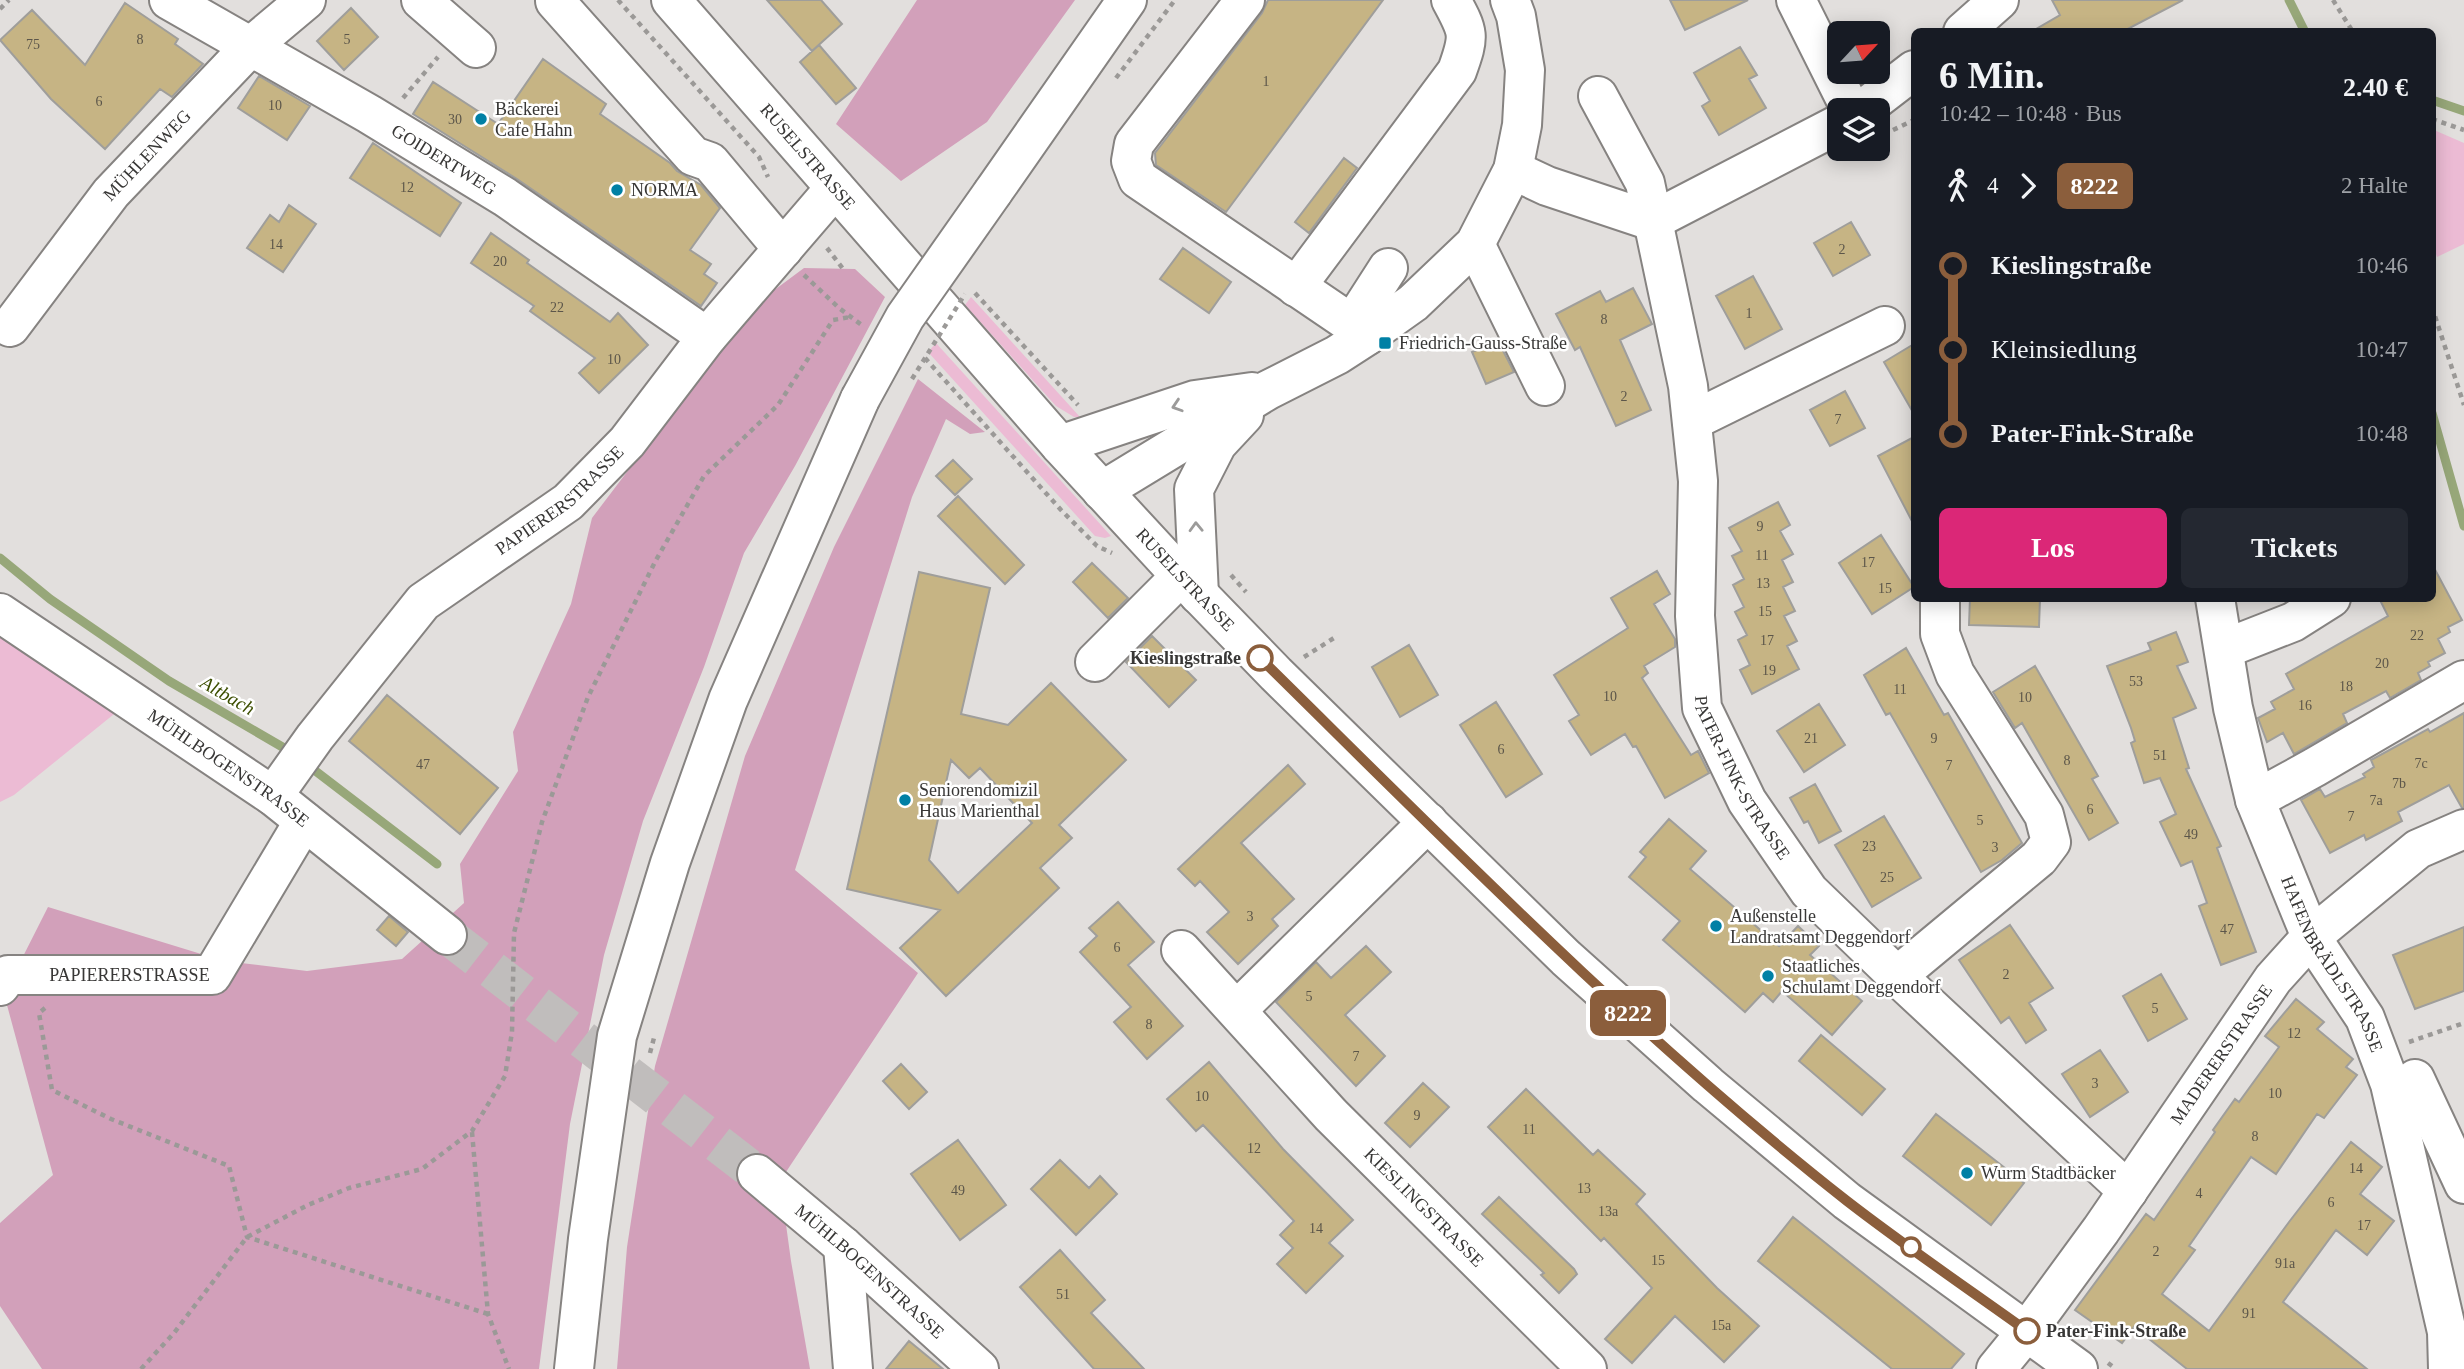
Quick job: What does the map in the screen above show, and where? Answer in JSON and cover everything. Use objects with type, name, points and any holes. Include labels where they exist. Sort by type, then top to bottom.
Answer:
[{"type":"street","name":"GOIDERTWEG","points":[[169,0],[369,114],[505,197],[707,337]]},
{"type":"street","name":"MÜHLENWEG","points":[[10,327],[111,193],[250,47],[306,0]]},
{"type":"street","points":[[422,0],[476,48]]},
{"type":"street","points":[[555,0],[693,156],[710,162],[793,261]]},
{"type":"street","name":"RUSELSTRASSE","points":[[671,0],[1060,446],[1190,586],[1566,958],[1708,1085],[1847,1201],[2078,1369]]},
{"type":"street","points":[[574,1369],[588,1239],[617,1036],[670,863],[728,700],[860,399],[905,317],[1127,0]]},
{"type":"street","points":[[1245,0],[1134,144],[1131,161],[1138,179],[1360,330]]},
{"type":"street","points":[[1296,287],[1457,71],[1466,47],[1466,26],[1451,0]]},
{"type":"street","points":[[1360,330],[1413,303],[1475,244],[1513,170],[1522,125],[1525,70],[1516,16],[1510,0]]},
{"type":"street","points":[[1796,0],[1846,98]]},
{"type":"street","points":[[1967,28],[1998,0]]},
{"type":"street","points":[[1878,98],[1911,72]]},
{"type":"street","name":"PATER-FINK-STRASSE","points":[[1598,96],[1645,183],[1688,386],[1698,481],[1696,616],[1702,708],[1747,802],[1809,891],[2128,1191]]},
{"type":"street","points":[[1513,170],[1547,186],[1652,221],[1827,130]]},
{"type":"street","name":"PAPIERERSTRASSE","points":[[273,796],[315,737],[423,602],[568,502],[627,442],[707,337],[793,261],[835,188]]},
{"type":"street","points":[[1475,244],[1545,386]]},
{"type":"street","points":[[1102,491],[1268,390],[1337,355],[1360,330],[1388,268]]},
{"type":"street","points":[[1692,421],[1885,326]]},
{"type":"street","points":[[1060,446],[1195,400],[1268,390]]},
{"type":"street","points":[[1095,662],[1190,586],[1194,489],[1217,444],[1268,390]]},
{"type":"street","points":[[1897,976],[2039,858],[2052,842],[2044,815],[1955,674],[1940,634],[1940,602]]},
{"type":"street","name":"HAFENBRÄDLSTRASSE","points":[[2216,602],[2233,708],[2255,800],[2311,937],[2365,1018],[2390,1084],[2456,1334],[2448,1369]]},
{"type":"street","points":[[2224,649],[2293,622],[2325,602]]},
{"type":"street","name":"MÜHLBOGENSTRASSE","points":[[0,613],[273,796],[447,935]]},
{"type":"street","points":[[2255,800],[2464,680]]},
{"type":"street","name":"PAPIERERSTRASSE","points":[[0,986],[8,975],[212,975],[304,821]]},
{"type":"street","points":[[1237,1010],[1427,822]]},
{"type":"street","name":"MADERERSTRASSE","points":[[1996,1369],[2027,1331],[2128,1191],[2273,979],[2311,937],[2418,849],[2464,829]]},
{"type":"street","name":"KIESLINGSTRASSE","points":[[1181,950],[1331,1115],[1587,1369]]},
{"type":"street","points":[[2415,1079],[2464,1184]]},
{"type":"street","name":"MÜHLBOGENSTRASSE","points":[[757,1174],[843,1246],[979,1369]]},
{"type":"street","points":[[843,1246],[853,1369]]},
{"type":"path","points":[[0,9],[9,0]]},
{"type":"path","points":[[618,0],[759,157],[772,183]]},
{"type":"path","points":[[2333,0],[2350,28]]},
{"type":"path","points":[[407,93],[414,83]]},
{"type":"path","points":[[2436,120],[2464,130]]},
{"type":"path","points":[[825,246],[844,270]]},
{"type":"path","points":[[793,261],[850,317],[867,329]]},
{"type":"path","points":[[911,381],[970,290],[1082,410]]},
{"type":"path","points":[[141,1369],[174,1333],[247,1237],[308,1205],[349,1188],[422,1169],[472,1131],[505,1076],[512,1032],[514,933],[542,822],[588,697],[656,560],[704,476],[778,405],[833,320],[850,317]]},
{"type":"path","points":[[2436,319],[2464,405]]},
{"type":"path","points":[[82,975],[39,1013],[52,1090],[110,1119],[229,1166],[247,1237]]},
{"type":"path","points":[[2378,1052],[2464,1023]]},
{"type":"path","points":[[649,1059],[657,1026]]},
{"type":"path","points":[[472,1131],[488,1314],[509,1369]]},
{"type":"path","points":[[247,1237],[488,1314]]},
{"type":"shaded area","points":[[917,0],[1075,0],[987,122],[901,181],[836,124]]},
{"type":"shaded area","points":[[2436,131],[2464,143],[2464,244],[2437,257]]},
{"type":"shaded area","points":[[804,268],[855,269],[885,297],[795,466],[744,553],[704,667],[643,821],[604,955],[570,1124],[539,1369],[42,1369],[0,1306],[0,1223],[53,1175],[4,994],[48,907],[224,961],[307,971],[402,959],[464,903],[460,864],[518,771],[513,732],[571,604],[592,518],[753,306]]},
{"type":"shaded area","points":[[971,297],[1080,417],[1074,417],[1056,406],[965,305]]},
{"type":"shaded area","points":[[936,343],[1111,536],[1095,536],[928,352]]},
{"type":"shaded area","points":[[918,379],[985,432],[970,434],[946,419],[912,497],[795,870],[918,973],[780,1181],[810,1369],[617,1369],[627,1247],[655,1066],[745,756],[834,547]]},
{"type":"shaded area","points":[[0,621],[124,706],[14,795],[0,802]]},
{"type":"building","points":[[767,0],[821,0],[842,24],[812,51]]},
{"type":"building","points":[[1268,0],[1383,0],[1226,212],[1156,165],[1155,153],[1262,13]]},
{"type":"building","points":[[1670,0],[1748,0],[1685,30]]},
{"type":"building","points":[[2052,0],[2183,0],[2130,28],[2038,28],[2060,15]]},
{"type":"building","points":[[125,3],[178,39],[175,44],[203,64],[172,97],[160,89],[105,149],[51,99],[0,40],[32,10],[85,65]]},
{"type":"building","points":[[351,8],[378,37],[344,70],[317,41]]},
{"type":"building","points":[[819,45],[856,88],[836,104],[800,62]]},
{"type":"building","points":[[1740,47],[1757,75],[1749,79],[1766,108],[1719,135],[1702,106],[1710,101],[1694,73]]},
{"type":"building","name":"NORMA","points":[[543,59],[606,104],[600,114],[670,163],[677,171],[701,185],[720,208],[690,250],[711,264],[704,274],[717,283],[701,306],[517,179],[413,114],[433,82],[498,124]]},
{"type":"building","points":[[259,76],[310,106],[287,140],[238,108]]},
{"type":"building","points":[[373,143],[461,203],[440,236],[350,178]]},
{"type":"building","points":[[1344,158],[1357,168],[1309,233],[1295,222]]},
{"type":"building","points":[[289,205],[316,224],[283,272],[247,248],[270,215],[279,222]]},
{"type":"building","points":[[1851,222],[1870,255],[1833,276],[1814,243]]},
{"type":"building","points":[[491,233],[529,260],[527,263],[610,322],[618,313],[648,345],[599,393],[579,373],[595,358],[530,311],[534,306],[471,263]]},
{"type":"building","points":[[1183,248],[1231,282],[1209,313],[1160,279]]},
{"type":"building","points":[[1753,276],[1782,329],[1745,349],[1716,296]]},
{"type":"building","points":[[1633,288],[1652,324],[1620,340],[1651,410],[1616,426],[1580,347],[1575,350],[1556,314],[1600,291],[1606,302]]},
{"type":"building","points":[[1498,341],[1514,372],[1486,384],[1472,352]]},
{"type":"building","points":[[1911,346],[1911,409],[1884,362]]},
{"type":"building","points":[[1845,391],[1865,428],[1830,446],[1810,410]]},
{"type":"building","points":[[1911,439],[1911,519],[1878,456]]},
{"type":"building","points":[[953,460],[972,479],[955,495],[936,476]]},
{"type":"building","points":[[958,496],[1024,565],[1005,584],[938,516]]},
{"type":"building","points":[[1778,502],[1790,525],[1780,531],[1793,554],[1782,560],[1793,582],[1783,587],[1795,611],[1784,616],[1797,641],[1787,646],[1799,669],[1752,694],[1740,670],[1750,665],[1738,640],[1747,635],[1735,612],[1744,607],[1733,585],[1744,579],[1732,556],[1742,551],[1729,528]]},
{"type":"building","points":[[1881,535],[1911,582],[1911,589],[1872,614],[1839,563]]},
{"type":"building","points":[[1092,563],[1128,598],[1108,618],[1073,582]]},
{"type":"building","points":[[1657,571],[1670,594],[1654,604],[1675,639],[1675,647],[1644,666],[1648,673],[1642,678],[1691,755],[1698,751],[1709,773],[1665,798],[1636,746],[1633,747],[1625,734],[1591,755],[1569,721],[1579,715],[1554,675],[1628,628],[1611,598]]},
{"type":"building","points":[[2436,571],[2462,620],[2448,627],[2450,632],[2438,639],[2445,653],[2428,662],[2430,666],[2418,673],[2421,680],[2390,698],[2386,691],[2343,714],[2347,723],[2294,754],[2283,733],[2267,742],[2258,718],[2275,709],[2271,702],[2294,689],[2286,674],[2388,616],[2381,602],[2436,602]]},
{"type":"building","name":"Seniorendomizil Haus Marienthal","points":[[919,572],[990,588],[961,714],[1008,725],[1051,683],[1126,760],[1059,825],[1072,838],[1040,868],[1059,888],[946,996],[900,948],[940,910],[847,889]],"holes":[[[951,760],[969,778],[980,768],[1032,823],[958,893],[929,860]]]},
{"type":"building","points":[[1970,602],[2040,602],[2039,627],[1969,625]]},
{"type":"building","points":[[2176,632],[2188,662],[2177,666],[2196,708],[2173,718],[2189,768],[2186,769],[2221,846],[2217,848],[2256,952],[2221,965],[2199,906],[2207,903],[2192,861],[2181,866],[2160,822],[2176,814],[2160,778],[2144,783],[2131,743],[2135,741],[2131,728],[2107,666],[2151,650],[2148,643]]},
{"type":"building","points":[[1152,636],[1196,680],[1169,707],[1126,662]]},
{"type":"building","points":[[1409,645],[1438,695],[1400,717],[1372,667]]},
{"type":"building","points":[[1906,648],[1944,715],[1948,713],[2022,843],[2002,860],[1981,872],[1890,713],[1886,715],[1864,675]]},
{"type":"building","points":[[2035,666],[2098,776],[2092,779],[2118,823],[2089,840],[2022,723],[2015,728],[1993,692]]},
{"type":"building","points":[[387,695],[498,788],[460,834],[349,741]]},
{"type":"building","points":[[1496,702],[1542,774],[1506,797],[1460,725]]},
{"type":"building","points":[[1819,704],[1845,745],[1804,772],[1777,731]]},
{"type":"building","points":[[2464,713],[2464,808],[2449,785],[2398,812],[2402,821],[2366,840],[2364,835],[2330,853],[2301,800],[2320,789],[2325,797],[2365,777],[2363,774],[2374,767],[2371,760]]},
{"type":"building","points":[[1288,765],[1305,784],[1241,843],[1294,899],[1272,919],[1278,926],[1238,964],[1207,932],[1229,912],[1200,881],[1195,886],[1178,869]]},
{"type":"building","points":[[1815,784],[1841,831],[1819,843],[1808,821],[1804,823],[1790,798]]},
{"type":"building","points":[[1884,816],[1921,878],[1872,907],[1835,845]]},
{"type":"building","name":"Außenstelle Landratsamt Deggendorf","points":[[1669,819],[1706,851],[1690,869],[1779,946],[1798,926],[1819,946],[1810,955],[1862,1001],[1832,1035],[1782,991],[1773,1002],[1763,993],[1745,1012],[1663,940],[1680,921],[1629,877],[1646,857],[1640,852]]},
{"type":"building","points":[[1118,902],[1154,942],[1128,965],[1183,1026],[1147,1059],[1114,1022],[1131,1007],[1080,952],[1097,936],[1089,928]]},
{"type":"building","points":[[389,916],[408,932],[396,946],[377,930]]},
{"type":"building","points":[[2010,925],[2053,988],[2029,1003],[2046,1030],[2026,1043],[2009,1017],[2001,1023],[1959,960]]},
{"type":"building","points":[[2464,927],[2464,991],[2415,1009],[2393,955]]},
{"type":"building","points":[[1366,946],[1391,972],[1345,1015],[1385,1056],[1356,1086],[1276,1002],[1316,962],[1331,978]]},
{"type":"building","points":[[2161,974],[2187,1019],[2148,1041],[2123,996]]},
{"type":"building","points":[[2296,999],[2324,1022],[2317,1029],[2353,1059],[2346,1067],[2357,1075],[2324,1118],[2317,1114],[2276,1174],[2251,1157],[2189,1246],[2195,1250],[2162,1294],[2209,1331],[2351,1142],[2382,1167],[2360,1194],[2394,1221],[2367,1255],[2336,1230],[2283,1302],[2367,1369],[2187,1369],[2134,1327],[2122,1343],[2075,1310],[2146,1214],[2154,1220],[2235,1099],[2239,1102],[2279,1047],[2265,1036]]},
{"type":"building","points":[[1821,1035],[1885,1089],[1862,1115],[1799,1061]]},
{"type":"building","points":[[2100,1050],[2128,1092],[2090,1117],[2062,1074]]},
{"type":"building","points":[[1209,1062],[1283,1149],[1353,1220],[1329,1243],[1343,1256],[1306,1293],[1277,1264],[1293,1248],[1280,1235],[1294,1221],[1203,1125],[1196,1131],[1167,1099]]},
{"type":"building","points":[[901,1064],[927,1092],[909,1109],[883,1081]]},
{"type":"building","points":[[1423,1083],[1449,1107],[1410,1147],[1385,1123]]},
{"type":"building","points":[[1526,1089],[1593,1155],[1598,1150],[1645,1194],[1636,1204],[1717,1288],[1759,1326],[1724,1362],[1675,1316],[1632,1363],[1605,1339],[1652,1288],[1604,1238],[1601,1241],[1488,1127]]},
{"type":"building","points":[[1936,1114],[2024,1183],[1991,1225],[1903,1156]]},
{"type":"building","points":[[958,1140],[1006,1205],[960,1240],[911,1174]]},
{"type":"building","points":[[1060,1160],[1089,1188],[1100,1176],[1117,1194],[1076,1235],[1031,1189]]},
{"type":"building","points":[[1499,1197],[1574,1269],[1577,1274],[1559,1293],[1541,1275],[1544,1273],[1482,1214]]},
{"type":"building","points":[[1793,1217],[1964,1354],[1951,1369],[1892,1369],[1758,1261]]},
{"type":"building","points":[[1060,1250],[1105,1300],[1091,1313],[1144,1369],[1094,1369],[1020,1287]]},
{"type":"building","points":[[909,1341],[943,1369],[886,1369]]},
{"type":"waterway","points":[[2289,0],[2303,28]]},
{"type":"waterway","points":[[2436,101],[2464,111]]},
{"type":"waterway","points":[[2436,427],[2464,526]]},
{"type":"waterway","name":"Altbach","points":[[0,558],[50,599],[169,681],[291,752]]},
{"type":"waterway","name":"Altbach","points":[[305,763],[437,864]]},
{"type":"tunnel","points":[[447,935],[757,1174]]},
{"type":"bus line","name":"8222","points":[[1260,658],[1566,958],[1708,1085],[1847,1201],[2027,1331]]},
{"type":"place","name":"Bäckerei Cafe Hahn","points":[[481,119]]},
{"type":"place","name":"NORMA","points":[[617,190]]},
{"type":"place","name":"Friedrich-Gauss-Straße","points":[[1385,343]]},
{"type":"place","name":"Kieslingstraße","points":[[1260,658]]},
{"type":"place","name":"Seniorendomizil Haus Marienthal","points":[[905,800]]},
{"type":"place","name":"Außenstelle Landratsamt Deggendorf","points":[[1716,926]]},
{"type":"place","name":"Staatliches Schulamt Deggendorf","points":[[1768,976]]},
{"type":"place","name":"Wurm Stadtbäcker","points":[[1967,1173]]},
{"type":"place","name":"Pater-Fink-Straße","points":[[2027,1331]]}]
